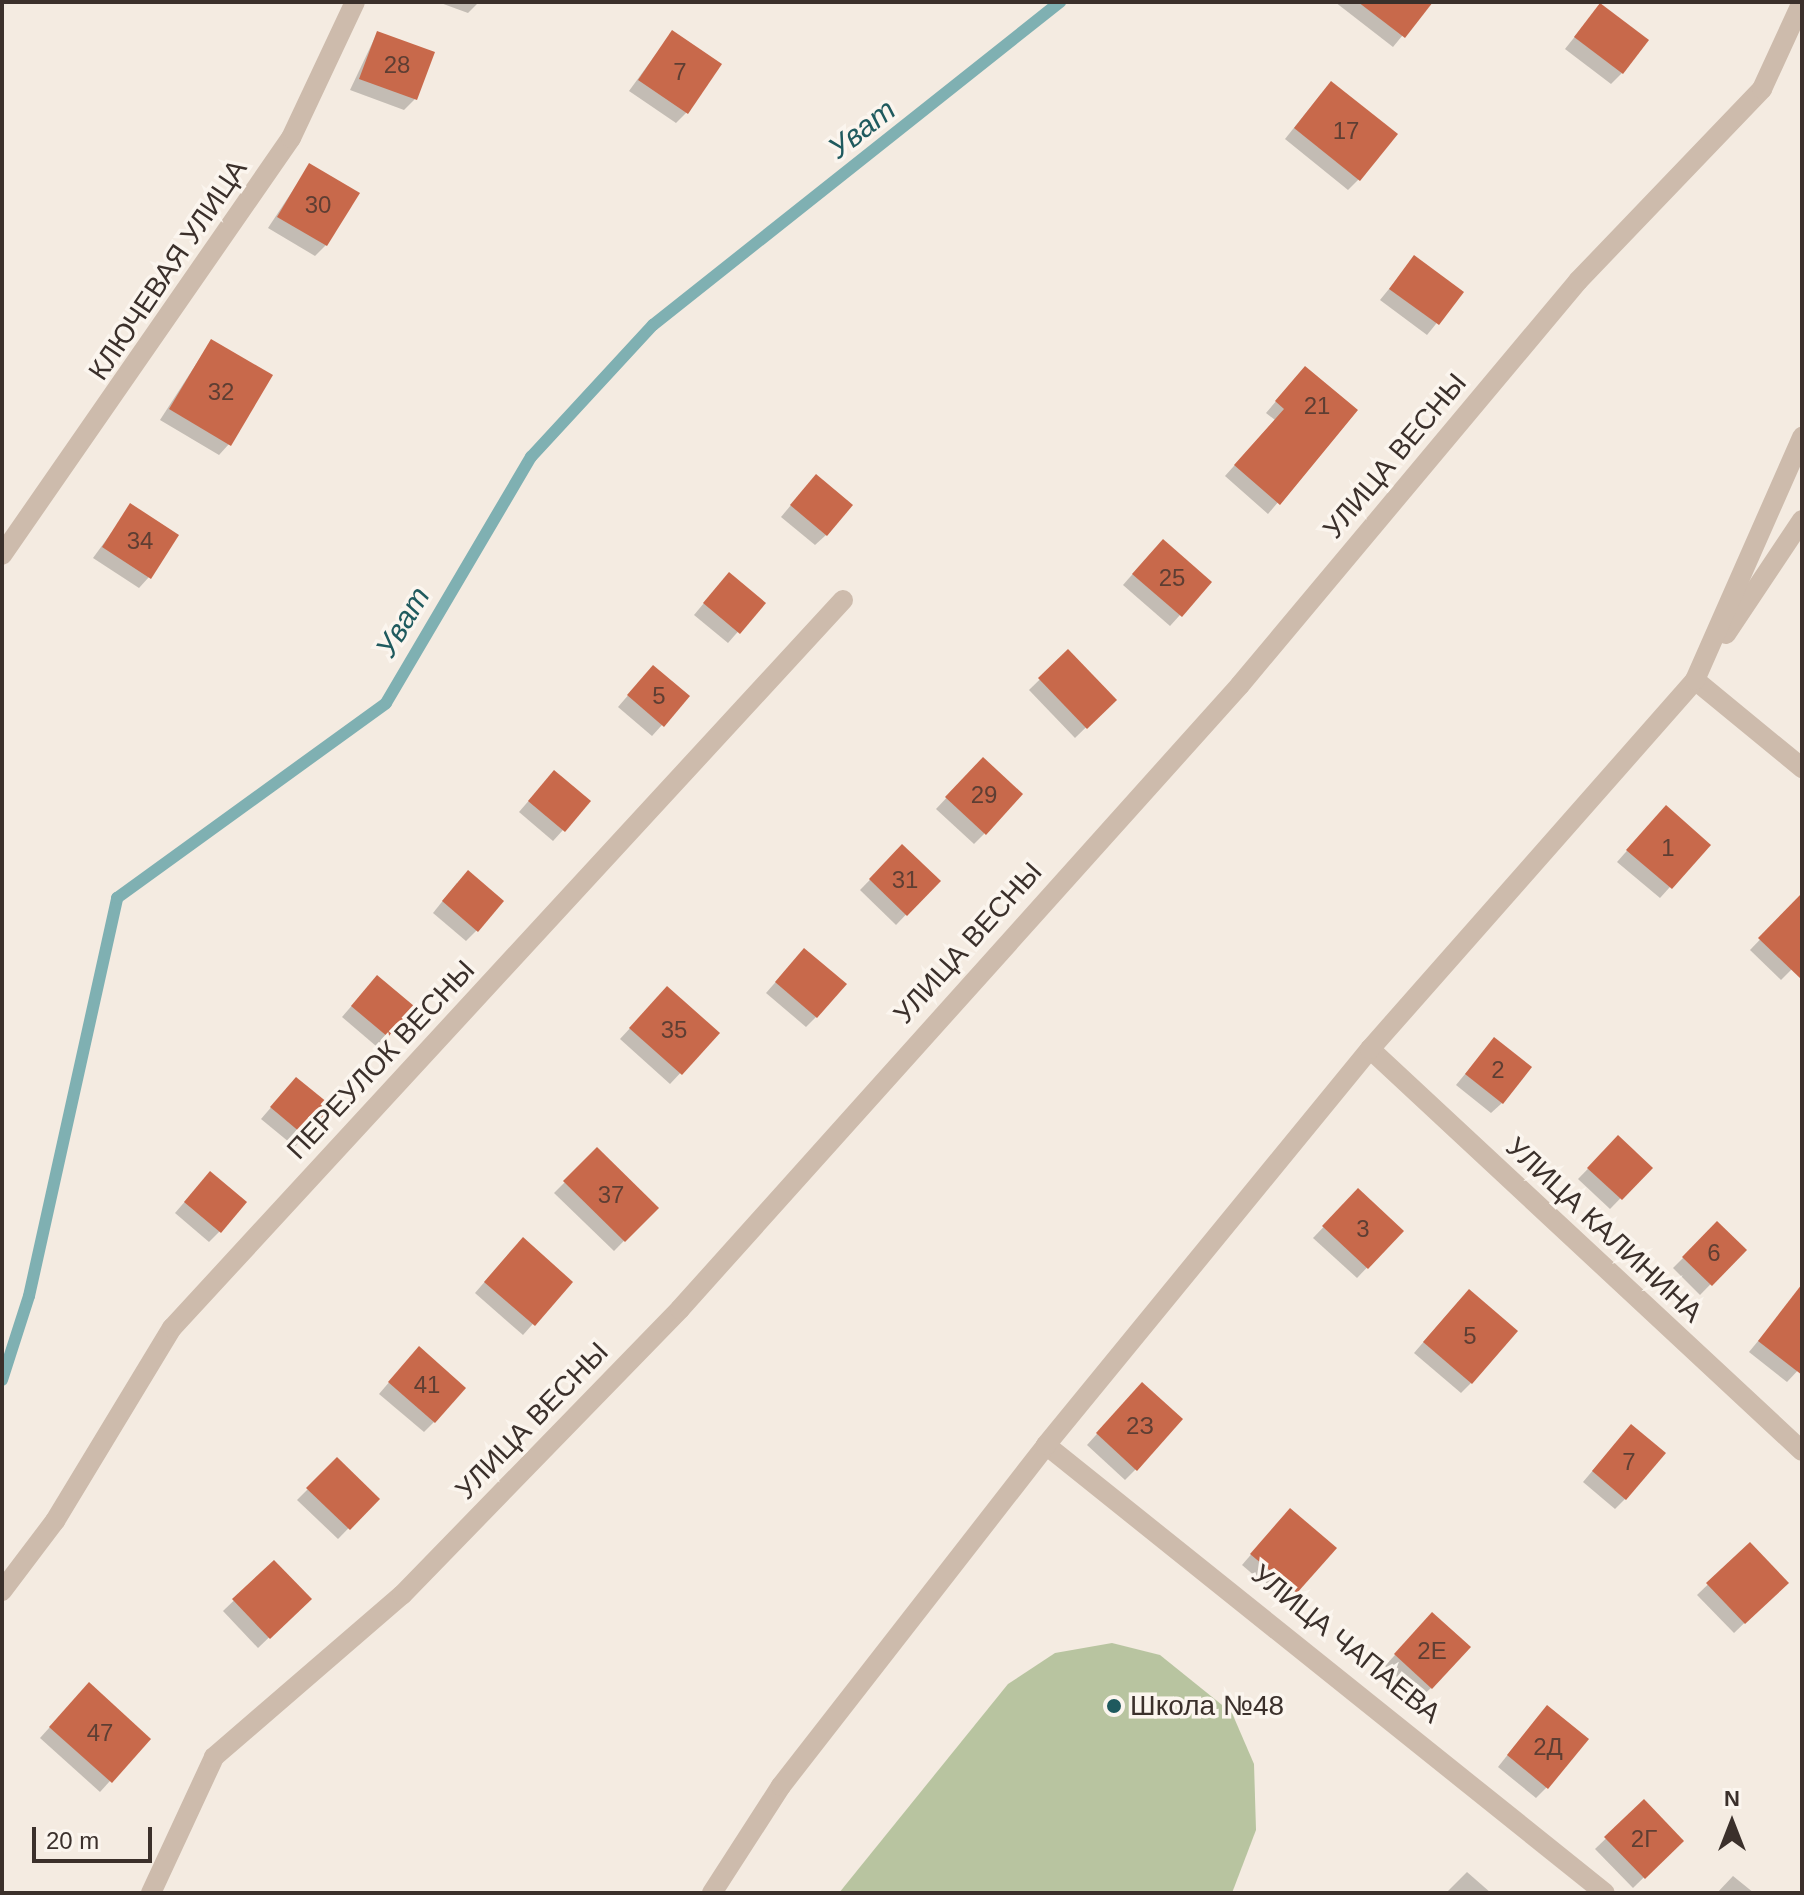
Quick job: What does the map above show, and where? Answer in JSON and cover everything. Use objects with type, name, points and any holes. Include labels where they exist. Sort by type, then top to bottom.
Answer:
[{"type":"street","name":"КЛЮЧЕВАЯ УЛИЦА","points":[[2,555],[291,138],[355,2]]},
{"type":"street","name":"УЛИЦА ВЕСНЫ","points":[[151,1893],[214,1757],[402,1595],[680,1309],[1240,685],[1578,281],[1762,89],[1802,2]]},
{"type":"street","points":[[1695,680],[1802,437]]},
{"type":"street","points":[[712,1893],[781,1786],[1046,1445],[1370,1049],[1695,680],[1802,520]]},
{"type":"street","name":"ПЕРЕУЛОК ВЕСНЫ","points":[[2,1591],[55,1521],[172,1328],[843,600]]},
{"type":"street","points":[[1695,680],[1802,768]]},
{"type":"street","name":"УЛИЦА КАЛИНИНА","points":[[1370,1049],[1802,1451]]},
{"type":"street","name":"УЛИЦА ЧАПАЕВА","points":[[1046,1445],[1605,1893]]},
{"type":"green space","points":[[1112,1643],[1160,1655],[1232,1713],[1254,1764],[1256,1830],[1232,1893],[839,1893],[1008,1684],[1055,1653]]},
{"type":"building","points":[[1358,2],[1433,2],[1405,38]]},
{"type":"building","points":[[1600,3],[1649,40],[1623,74],[1574,37]]},
{"type":"building","points":[[672,30],[722,64],[688,114],[638,80]]},
{"type":"building","points":[[377,31],[435,52],[417,100],[359,79]]},
{"type":"building","points":[[1331,81],[1398,134],[1360,181],[1294,128]]},
{"type":"building","points":[[309,163],[360,193],[327,246],[277,217]]},
{"type":"building","points":[[1414,255],[1464,292],[1439,325],[1389,289]]},
{"type":"building","points":[[211,339],[273,375],[231,446],[169,409]]},
{"type":"building","points":[[1305,366],[1358,410],[1280,505],[1234,465],[1284,409],[1275,401]]},
{"type":"building","points":[[816,474],[853,505],[827,536],[790,505]]},
{"type":"building","points":[[130,503],[179,535],[151,579],[102,547]]},
{"type":"building","points":[[1163,539],[1212,582],[1182,617],[1132,574]]},
{"type":"building","points":[[729,572],[766,603],[740,634],[703,603]]},
{"type":"building","points":[[1068,649],[1117,700],[1087,729],[1038,678]]},
{"type":"building","points":[[653,665],[690,696],[664,727],[627,695]]},
{"type":"building","points":[[983,757],[1023,794],[986,835],[945,797]]},
{"type":"building","points":[[554,770],[591,801],[565,832],[528,801]]},
{"type":"building","points":[[1666,805],[1711,845],[1672,889],[1626,850]]},
{"type":"building","points":[[902,844],[941,881],[907,916],[869,879]]},
{"type":"building","points":[[468,870],[504,901],[478,932],[442,901]]},
{"type":"building","points":[[1802,893],[1802,980],[1758,938]]},
{"type":"building","points":[[804,948],[847,984],[817,1018],[775,982]]},
{"type":"building","points":[[377,975],[414,1006],[388,1037],[351,1006]]},
{"type":"building","points":[[667,986],[720,1033],[682,1075],[629,1028]]},
{"type":"building","points":[[1494,1037],[1532,1067],[1503,1104],[1465,1074]]},
{"type":"building","points":[[296,1077],[333,1107],[307,1138],[270,1107]]},
{"type":"building","points":[[1618,1135],[1653,1168],[1622,1200],[1587,1168]]},
{"type":"building","points":[[597,1147],[659,1208],[625,1242],[563,1181]]},
{"type":"building","points":[[210,1171],[247,1202],[221,1233],[184,1202]]},
{"type":"building","points":[[1358,1188],[1404,1231],[1368,1269],[1322,1226]]},
{"type":"building","points":[[1717,1221],[1747,1250],[1712,1286],[1682,1257]]},
{"type":"building","points":[[523,1237],[573,1282],[535,1326],[484,1282]]},
{"type":"building","points":[[1802,1284],[1802,1375],[1758,1341]]},
{"type":"building","points":[[1469,1289],[1518,1331],[1472,1384],[1423,1342]]},
{"type":"building","points":[[419,1346],[466,1388],[435,1423],[388,1382]]},
{"type":"building","points":[[1142,1382],[1183,1419],[1137,1471],[1096,1433]]},
{"type":"building","points":[[1631,1424],[1666,1453],[1626,1500],[1592,1471]]},
{"type":"building","points":[[337,1457],[380,1499],[350,1530],[306,1488]]},
{"type":"building","points":[[1290,1508],[1337,1548],[1297,1593],[1250,1554]]},
{"type":"building","points":[[1750,1542],[1789,1583],[1745,1624],[1706,1583]]},
{"type":"building","points":[[274,1560],[312,1599],[270,1639],[232,1599]]},
{"type":"building","points":[[1432,1612],[1471,1647],[1432,1689],[1394,1654]]},
{"type":"building","points":[[89,1682],[151,1739],[112,1783],[49,1727]]},
{"type":"building","points":[[1547,1705],[1589,1739],[1548,1789],[1507,1755]]},
{"type":"building","points":[[1644,1799],[1684,1841],[1645,1879],[1604,1837]]},
{"type":"waterway","name":"Уват","points":[[2,1380],[29,1296],[117,898],[386,703],[531,457],[653,325],[1060,2]]},
{"type":"place","name":"Школа №48","points":[[1114,1706]]}]
